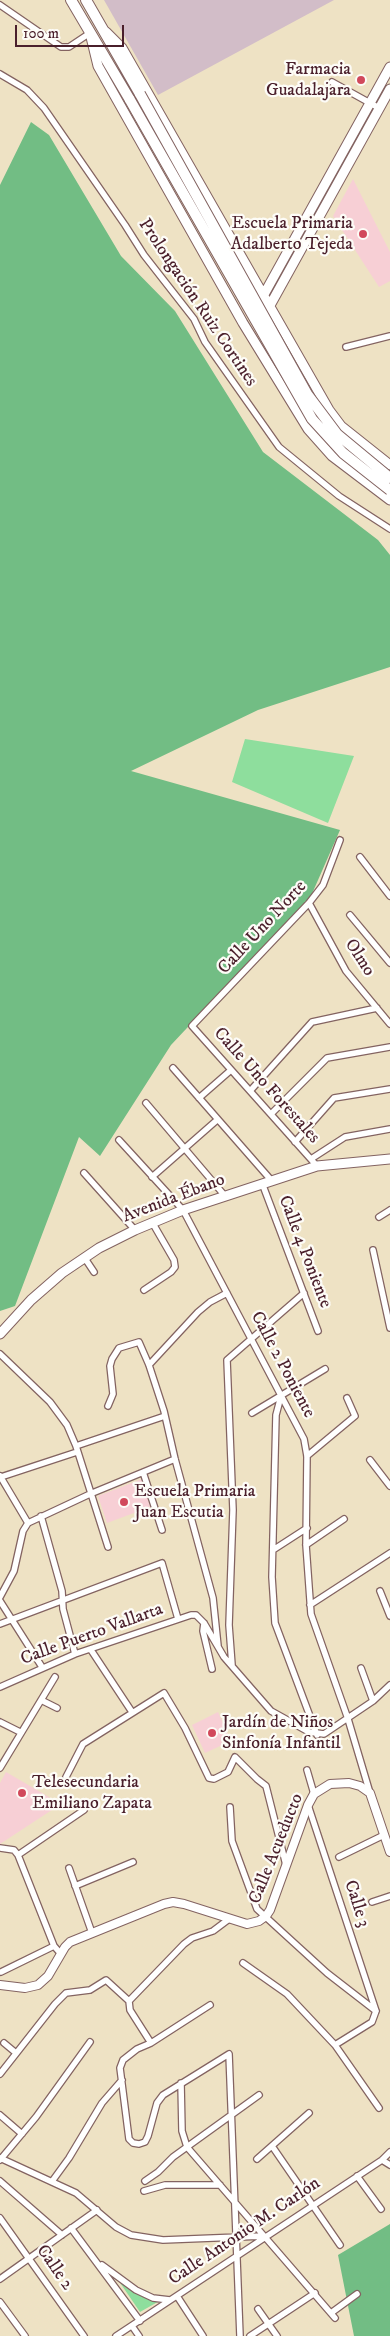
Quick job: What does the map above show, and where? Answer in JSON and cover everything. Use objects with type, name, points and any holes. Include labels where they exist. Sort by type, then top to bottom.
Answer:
[{"type":"highway","points":[[71,0],[312,419],[343,453],[390,490]]},
{"type":"highway","points":[[86,0],[306,394],[337,434],[390,478]]},
{"type":"main road","points":[[100,28],[122,48],[329,410],[342,426],[390,465]]},
{"type":"main road","points":[[90,33],[98,66],[243,323],[297,412],[318,442],[332,456],[390,500]]},
{"type":"main road","points":[[243,323],[263,296],[390,67]]},
{"type":"main road","points":[[250,334],[269,307],[390,88]]},
{"type":"main road","name":"Avenida Ébano","points":[[0,1334],[31,1300],[84,1257],[152,1222],[314,1163],[390,1158]]},
{"type":"street","points":[[0,5],[61,47],[69,47],[90,33]]},
{"type":"street","name":"Prolongación Ruiz Cortines","points":[[0,74],[27,90],[44,108],[125,224],[144,255],[194,319],[205,342],[279,447],[339,496],[390,530]]},
{"type":"street","points":[[332,82],[379,108]]},
{"type":"street","points":[[346,347],[390,336]]},
{"type":"street","name":"Calle Uno Norte","points":[[192,1026],[310,903],[323,885],[340,840]]},
{"type":"street","points":[[360,857],[390,896]]},
{"type":"street","name":"Olmo","points":[[310,903],[346,971],[390,1024]]},
{"type":"street","points":[[350,915],[390,963]]},
{"type":"street","points":[[250,1091],[312,1022],[376,1008]]},
{"type":"street","name":"Calle Uno Forestales","points":[[192,1026],[314,1163]]},
{"type":"street","points":[[270,1114],[327,1058],[390,1047]]},
{"type":"street","points":[[173,1068],[271,1180]]},
{"type":"street","points":[[199,1098],[231,1070]]},
{"type":"street","points":[[295,1142],[334,1098],[390,1089]]},
{"type":"street","points":[[146,1103],[225,1196]]},
{"type":"street","points":[[152,1177],[217,1120]]},
{"type":"street","points":[[314,1163],[346,1137],[390,1129]]},
{"type":"street","name":"Calle 2 Poniente","points":[[119,1140],[183,1210],[304,1439],[307,1456],[306,1545],[311,1614],[348,1719]]},
{"type":"street","points":[[84,1173],[135,1230]]},
{"type":"street","name":"Calle 4 Poniente","points":[[262,1183],[318,1331]]},
{"type":"street","points":[[379,1217],[390,1210]]},
{"type":"street","points":[[144,1290],[171,1272],[175,1267],[174,1260],[152,1222]]},
{"type":"street","points":[[374,1250],[390,1328]]},
{"type":"street","points":[[84,1257],[94,1272]]},
{"type":"street","points":[[149,1365],[198,1312],[210,1302],[227,1293]]},
{"type":"street","points":[[232,1666],[229,1625],[233,1510],[227,1360],[304,1293]]},
{"type":"street","points":[[108,1406],[113,1394],[110,1366],[112,1359],[119,1348],[139,1342],[149,1365],[165,1416],[212,1598],[218,1648]]},
{"type":"street","points":[[0,1354],[32,1383],[57,1410],[67,1425],[77,1449],[108,1547]]},
{"type":"street","points":[[252,1413],[325,1369]]},
{"type":"street","points":[[281,1396],[276,1415],[273,1550],[275,1623],[316,1735]]},
{"type":"street","points":[[307,1456],[355,1416],[347,1398]]},
{"type":"street","points":[[28,1523],[0,1476],[165,1416]]},
{"type":"street","points":[[0,1597],[14,1571],[23,1531],[28,1523],[90,1494],[175,1459]]},
{"type":"street","points":[[370,1460],[390,1486]]},
{"type":"street","points":[[144,1472],[162,1530]]},
{"type":"street","points":[[41,1516],[62,1590],[63,1609],[75,1654]]},
{"type":"street","points":[[306,1545],[344,1519]]},
{"type":"street","points":[[273,1550],[307,1528]]},
{"type":"street","points":[[310,1605],[390,1553]]},
{"type":"street","points":[[0,1624],[162,1563],[178,1619]]},
{"type":"street","points":[[380,1591],[390,1616]]},
{"type":"street","points":[[0,1602],[42,1667]]},
{"type":"street","name":"Calle Puerto Vallarta","points":[[0,1687],[75,1654],[178,1619],[196,1615],[204,1623]]},
{"type":"street","points":[[204,1623],[218,1648],[270,1711],[316,1735],[324,1734],[348,1719],[390,1685]]},
{"type":"street","points":[[204,1623],[203,1631],[212,1668]]},
{"type":"street","points":[[90,1650],[132,1712]]},
{"type":"street","points":[[361,1668],[372,1701]]},
{"type":"street","points":[[1,1764],[55,1677]]},
{"type":"street","points":[[66,1777],[84,1744],[164,1693],[185,1728],[209,1778],[214,1779],[228,1772],[235,1757],[256,1779],[266,1786],[286,1865]]},
{"type":"street","points":[[41,1700],[57,1708]]},
{"type":"street","points":[[348,1719],[390,1852]]},
{"type":"street","points":[[0,1722],[20,1732]]},
{"type":"street","points":[[307,1770],[314,1794]]},
{"type":"street","name":"Calle Acueducto","points":[[0,1985],[25,1988],[38,1984],[48,1976],[70,1942],[164,1904],[174,1902],[248,1924],[259,1921],[266,1916],[308,1805],[314,1794],[322,1787],[339,1782],[360,1786],[370,1793]]},
{"type":"street","name":"Calle 3","points":[[308,1805],[376,2011]]},
{"type":"street","points":[[230,1807],[232,1841],[253,1902],[327,1973],[376,2011],[372,2022],[335,2045]]},
{"type":"street","points":[[18,1855],[84,1810]]},
{"type":"street","points":[[339,1856],[384,1835]]},
{"type":"street","points":[[0,1848],[14,1850],[18,1855],[54,1946],[61,1954]]},
{"type":"street","points":[[75,1886],[133,1862]]},
{"type":"street","points":[[69,1868],[92,1933]]},
{"type":"street","points":[[372,1902],[390,1896]]},
{"type":"street","points":[[129,2003],[184,1944],[192,1938],[213,1931],[229,1919]]},
{"type":"street","points":[[1,1972],[54,1946]]},
{"type":"street","points":[[243,1963],[287,1994],[335,2045],[379,2108]]},
{"type":"street","points":[[0,2074],[55,2004],[71,1991],[90,1990],[106,1980],[129,2003],[151,2043]]},
{"type":"street","points":[[210,2005],[151,2043],[137,2049],[121,2063],[122,2080],[129,2139],[133,2143],[139,2144],[145,2142],[148,2136],[157,2103],[163,2095],[229,2054],[240,2336]]},
{"type":"street","points":[[90,2042],[22,2134],[0,2159],[76,2192],[116,2227],[130,2235],[162,2240],[266,2236]]},
{"type":"street","points":[[4,2043],[16,2053]]},
{"type":"street","points":[[52,2180],[69,2158],[102,2103],[122,2080]]},
{"type":"street","points":[[181,2083],[182,2131],[187,2147],[333,2315],[357,2294]]},
{"type":"street","points":[[144,2181],[158,2172],[173,2157],[259,2095]]},
{"type":"street","points":[[257,2159],[309,2112]]},
{"type":"street","points":[[0,2114],[22,2134]]},
{"type":"street","points":[[272,2146],[340,2245]]},
{"type":"street","name":"Calle Antonio M. Carlón","points":[[116,2336],[382,2160],[390,2152]]},
{"type":"street","points":[[382,2160],[390,2165]]},
{"type":"street","points":[[357,2176],[382,2209]]},
{"type":"street","points":[[0,2181],[62,2234]]},
{"type":"street","points":[[144,2192],[165,2186],[220,2185]]},
{"type":"street","points":[[0,2279],[97,2210]]},
{"type":"street","name":"Calle 2","points":[[0,2218],[84,2336]]},
{"type":"street","points":[[71,2228],[140,2321]]},
{"type":"street","points":[[96,2260],[136,2290],[153,2298],[170,2300]]},
{"type":"street","points":[[250,2336],[314,2293]]},
{"type":"street","points":[[177,2296],[203,2336]]},
{"type":"street","points":[[0,2302],[25,2336]]},
{"type":"street","points":[[258,2309],[277,2336]]},
{"type":"street","points":[[132,2326],[139,2336]]},
{"type":"shaded area","points":[[104,0],[334,0],[158,95]]},
{"type":"shaded area","name":"Escuela Primaria Adalberto Tejeda","points":[[353,179],[390,252],[390,281],[379,287],[333,216]]},
{"type":"shaded area","name":"Escuela Primaria Juan Escutia","points":[[142,1479],[150,1507],[107,1523],[98,1496]]},
{"type":"shaded area","name":"Jardín de Niños Sinfonía Infantil","points":[[218,1712],[231,1741],[205,1753],[192,1725]]},
{"type":"shaded area","name":"Telesecundaria Emiliano Zapata","points":[[6,1772],[61,1804],[0,1844],[0,1783]]},
{"type":"green space","points":[[31,122],[49,135],[121,256],[175,311],[263,452],[378,540],[390,555],[390,667],[258,710],[131,771],[340,830],[311,896],[171,1045],[100,1156],[79,1137],[15,1306],[0,1311],[0,185]]},
{"type":"green space","points":[[245,739],[354,756],[328,823],[232,782]]},
{"type":"green space","points":[[390,2224],[390,2336],[354,2336],[338,2255]]},
{"type":"green space","points":[[112,2271],[135,2289],[163,2299],[140,2312]]},
{"type":"place","name":"Farmacia Guadalajara","points":[[361,80]]},
{"type":"place","name":"Escuela Primaria Adalberto Tejeda","points":[[363,234]]},
{"type":"place","name":"Escuela Primaria Juan Escutia","points":[[124,1502]]},
{"type":"place","name":"Jardín de Niños Sinfonía Infantil","points":[[212,1733]]},
{"type":"place","name":"Telesecundaria Emiliano Zapata","points":[[22,1793]]}]
